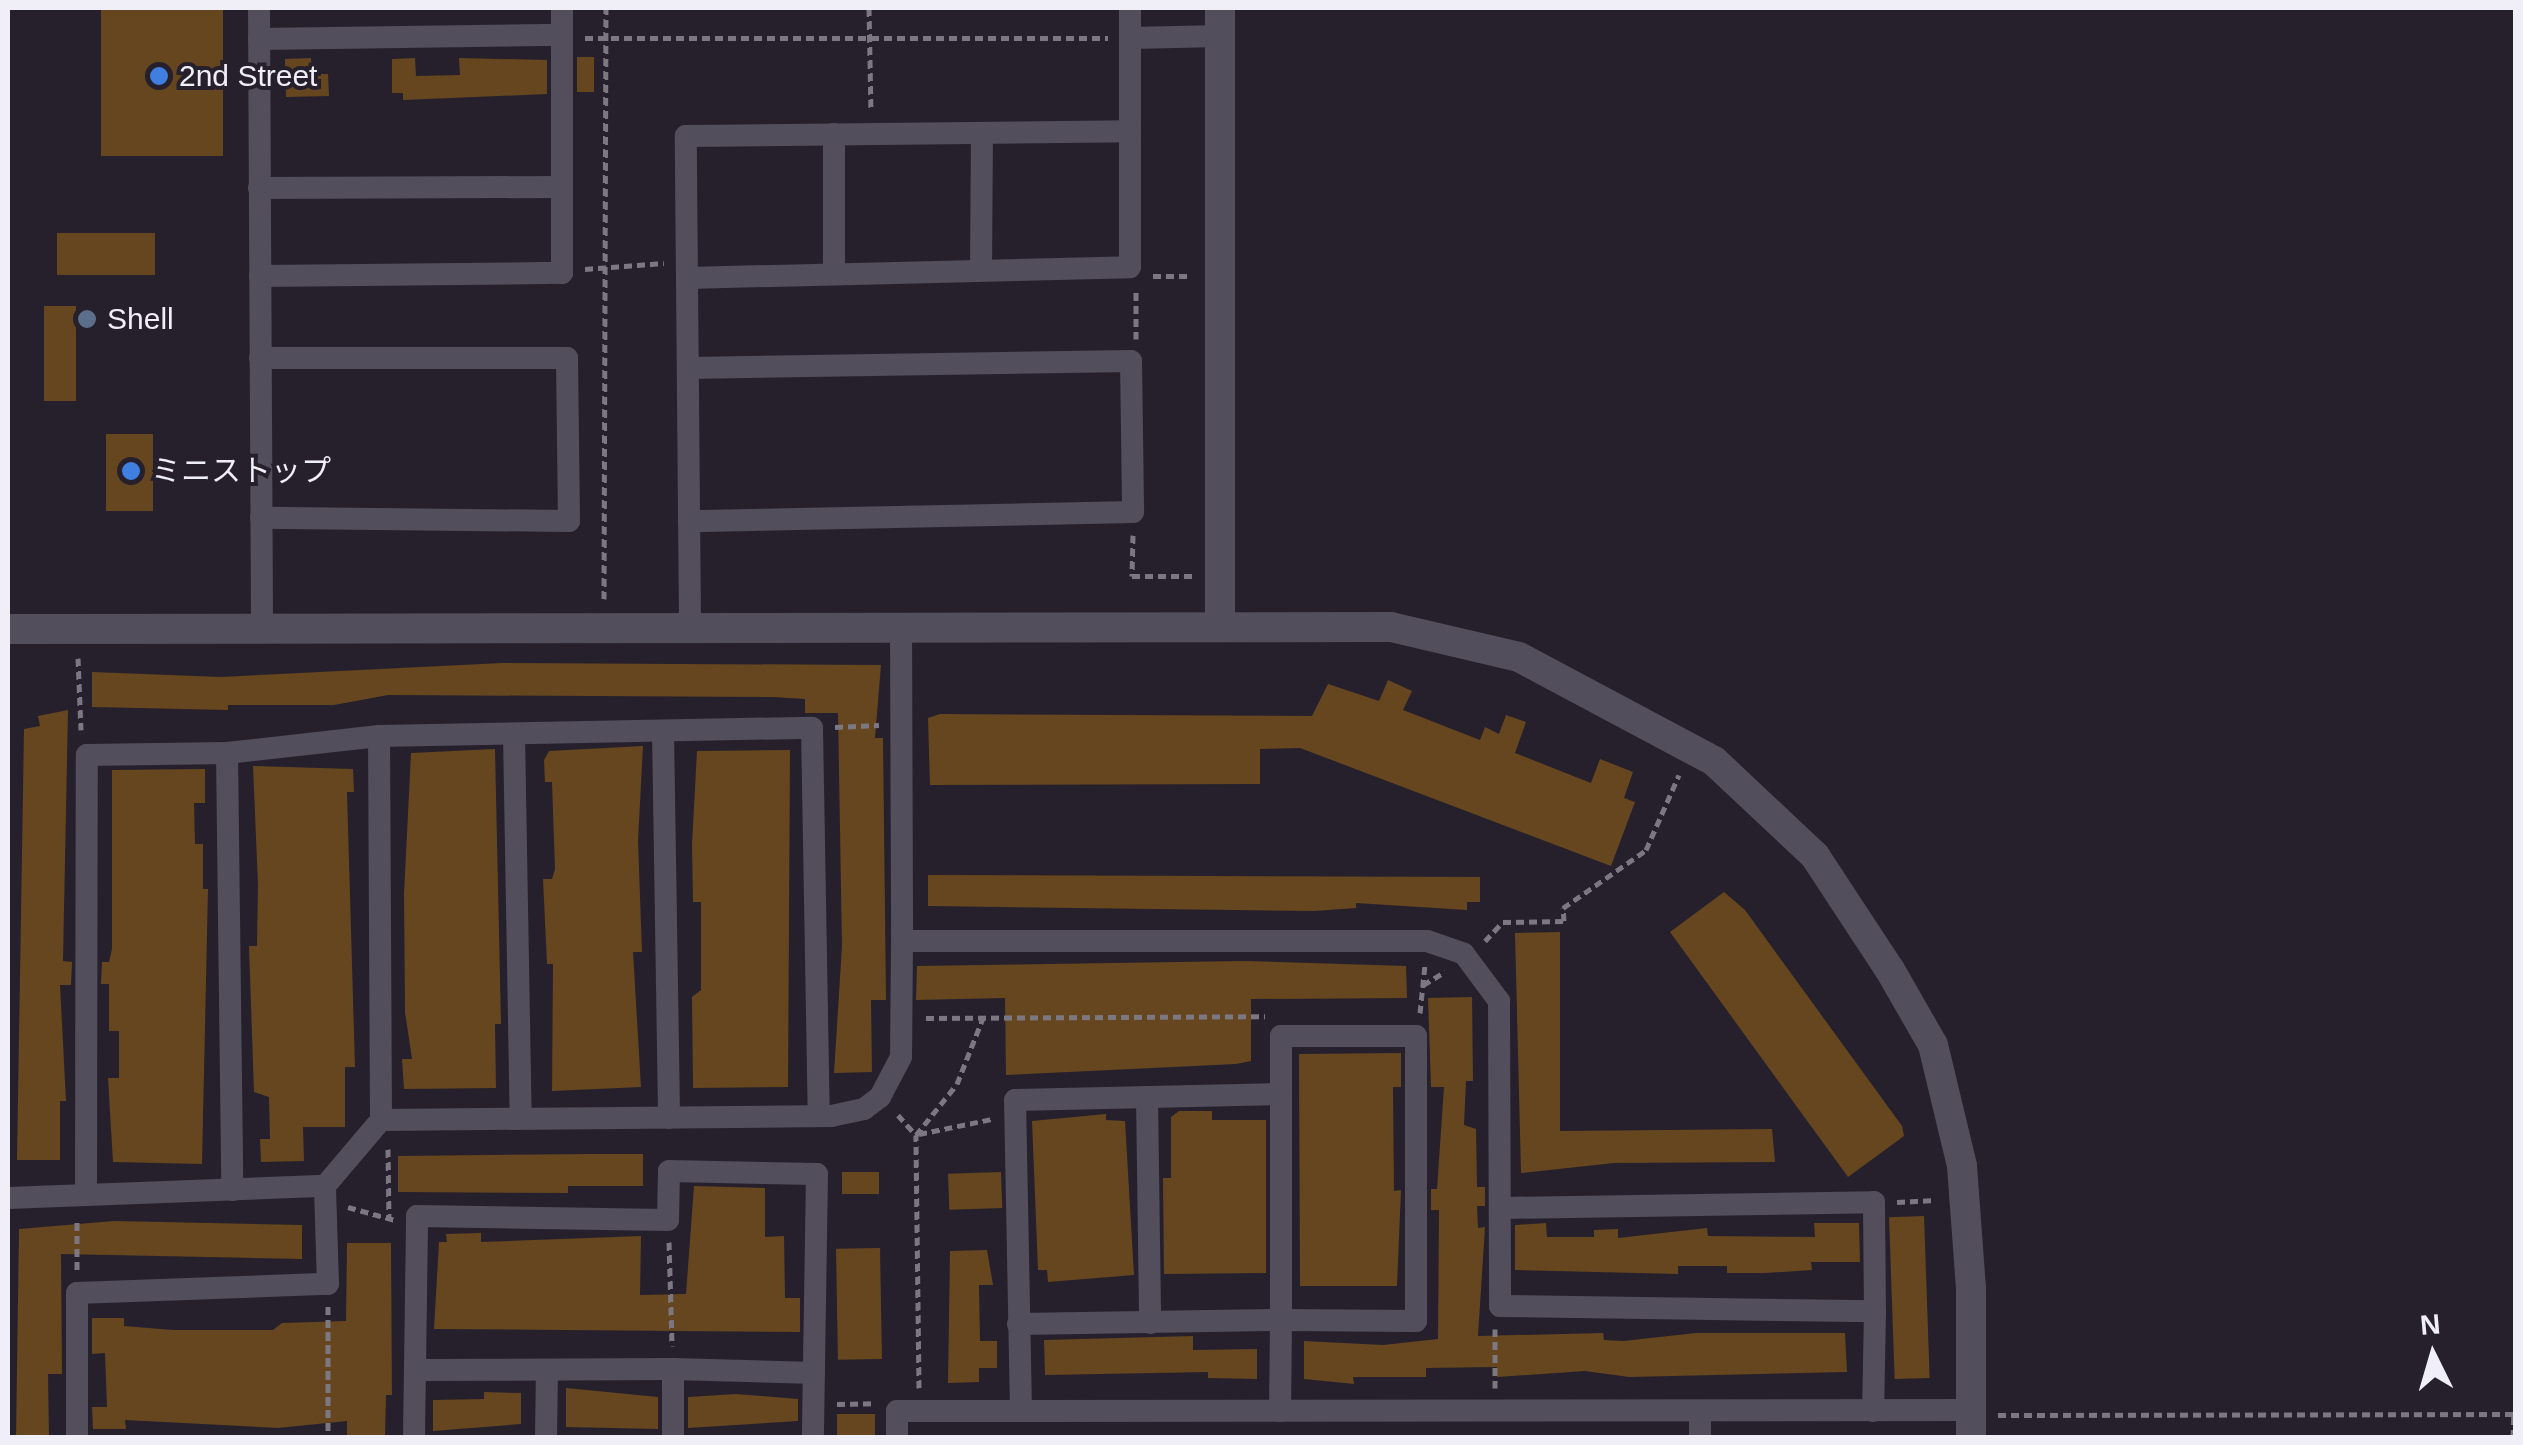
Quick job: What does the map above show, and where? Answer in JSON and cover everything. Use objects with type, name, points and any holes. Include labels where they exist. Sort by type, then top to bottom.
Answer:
[{"type":"street","points":[[258,8],[262,625]]},
{"type":"street","points":[[260,276],[562,273],[562,8]]},
{"type":"street","points":[[687,270],[834,274],[1130,266],[1130,8]]},
{"type":"street","points":[[1130,38],[1220,22],[1220,626]]},
{"type":"street","points":[[259,39],[562,34]]},
{"type":"street","points":[[690,625],[686,136],[1130,131]]},
{"type":"street","points":[[981,270],[982,133]]},
{"type":"street","points":[[834,134],[834,274]]},
{"type":"street","points":[[260,188],[562,187]]},
{"type":"street","points":[[260,358],[567,358],[569,521],[261,518]]},
{"type":"street","points":[[688,368],[1132,361],[1133,512],[689,521]]},
{"type":"street","points":[[8,628],[1390,627],[1519,657],[1714,761],[1815,856],[1933,1045],[1962,1166],[1979,1421],[1873,1410],[908,1411],[897,1438]]},
{"type":"street","points":[[77,1438],[77,1293],[328,1284],[325,1196],[385,1130],[521,1118],[847,1115],[880,1097],[901,1057],[903,1018],[901,628]]},
{"type":"street","points":[[82,1201],[87,755],[227,753],[380,736],[812,728],[820,1116]]},
{"type":"street","points":[[663,731],[669,1118]]},
{"type":"street","points":[[514,734],[521,1118]]},
{"type":"street","points":[[380,736],[385,1130]]},
{"type":"street","points":[[227,753],[232,1190]]},
{"type":"street","points":[[902,941],[1427,941],[1469,959],[1499,1000],[1500,1306],[1875,1311]]},
{"type":"street","points":[[1018,1324],[1281,1320],[1416,1320],[1416,1036],[1281,1036],[1280,1094],[1281,1320],[1280,1411]]},
{"type":"street","points":[[1021,1411],[1015,1100],[1280,1094]]},
{"type":"street","points":[[1147,1097],[1150,1322]]},
{"type":"street","points":[[414,1438],[417,1216],[668,1220],[669,1171],[817,1174],[813,1438]]},
{"type":"street","points":[[8,1198],[82,1201],[232,1190],[325,1196]]},
{"type":"street","points":[[1502,1208],[1874,1202],[1873,1410]]},
{"type":"street","points":[[673,1369],[673,1438]]},
{"type":"street","points":[[415,1370],[814,1373]]},
{"type":"street","points":[[546,1438],[547,1370]]},
{"type":"street","points":[[1700,1411],[1700,1438]]},
{"type":"path","points":[[604,603],[606,8]]},
{"type":"path","points":[[869,8],[871,134]]},
{"type":"path","points":[[606,42],[1130,38]]},
{"type":"path","points":[[604,265],[687,270]]},
{"type":"path","points":[[1132,361],[1136,276],[1219,276]]},
{"type":"path","points":[[1133,512],[1132,576],[1205,576]]},
{"type":"path","points":[[78,658],[87,755]]},
{"type":"path","points":[[812,728],[901,724]]},
{"type":"path","points":[[1469,959],[1503,922],[1564,921],[1564,908],[1646,850],[1680,772]]},
{"type":"path","points":[[1402,1013],[1420,1012],[1427,941]]},
{"type":"path","points":[[903,1018],[1278,1016]]},
{"type":"path","points":[[814,1405],[882,1403],[908,1411],[916,1135],[957,1084],[984,1018]]},
{"type":"path","points":[[916,1135],[1015,1117]]},
{"type":"path","points":[[385,1130],[388,1218]]},
{"type":"path","points":[[325,1196],[418,1227]]},
{"type":"path","points":[[1874,1202],[1940,1200]]},
{"type":"path","points":[[77,1293],[82,1201]]},
{"type":"path","points":[[668,1220],[673,1369]]},
{"type":"path","points":[[328,1284],[328,1438]]},
{"type":"path","points":[[1495,1411],[1500,1306]]},
{"type":"path","points":[[1979,1421],[2515,1414],[2513,1438]]},
{"type":"building","points":[[101,8],[223,8],[223,156],[101,156]]},
{"type":"building","points":[[577,57],[594,57],[594,92],[577,92]]},
{"type":"building","points":[[311,58],[312,74],[328,74],[329,96],[286,97],[285,59]]},
{"type":"building","points":[[415,58],[416,76],[460,75],[459,58],[547,60],[547,94],[403,100],[403,93],[392,93],[392,59]]},
{"type":"building","points":[[57,233],[155,233],[155,275],[57,275]]},
{"type":"building","points":[[44,306],[76,306],[76,401],[44,401]]},
{"type":"building","name":"ミニストップ","points":[[106,434],[153,434],[153,511],[106,511]]},
{"type":"building","points":[[502,663],[881,665],[875,738],[883,738],[886,1000],[871,1000],[872,1072],[834,1073],[842,946],[838,713],[805,713],[805,699],[773,697],[388,695],[334,705],[228,705],[228,710],[92,707],[92,672],[221,677]]},
{"type":"building","points":[[1388,680],[1412,691],[1403,710],[1480,740],[1485,727],[1499,734],[1506,715],[1526,722],[1515,753],[1591,783],[1600,759],[1633,772],[1624,798],[1635,802],[1611,866],[1300,748],[1260,749],[1260,784],[930,785],[928,718],[940,714],[1312,716],[1328,684],[1379,701]]},
{"type":"building","points":[[68,710],[63,961],[72,962],[71,985],[60,985],[66,1101],[60,1101],[60,1160],[17,1160],[24,729],[40,726],[38,716]]},
{"type":"building","points":[[643,746],[638,841],[642,952],[633,952],[641,1087],[552,1091],[553,964],[547,964],[543,879],[552,879],[555,869],[552,782],[545,782],[544,760],[549,751]]},
{"type":"building","points":[[495,749],[501,1024],[495,1024],[496,1088],[404,1089],[402,1059],[412,1059],[405,1012],[404,894],[411,753]]},
{"type":"building","points":[[790,750],[788,1087],[693,1088],[692,997],[701,990],[701,902],[693,902],[692,844],[697,751]]},
{"type":"building","points":[[253,766],[353,769],[354,792],[347,792],[355,1067],[345,1067],[345,1127],[303,1127],[304,1161],[261,1162],[260,1139],[270,1139],[269,1097],[254,1092],[249,946],[257,946],[258,885]]},
{"type":"building","points":[[205,769],[205,803],[194,803],[195,844],[203,844],[203,889],[208,889],[202,1164],[113,1162],[108,1078],[119,1078],[119,1031],[109,1031],[109,984],[101,984],[102,962],[109,962],[112,949],[112,770]]},
{"type":"building","points":[[928,875],[1480,877],[1480,902],[1467,902],[1467,910],[1356,903],[1356,908],[1314,911],[928,906]]},
{"type":"building","points":[[1724,892],[1745,910],[1902,1126],[1904,1136],[1848,1177],[1670,932]]},
{"type":"building","points":[[1560,932],[1560,1131],[1772,1129],[1775,1162],[1614,1163],[1521,1173],[1515,933]]},
{"type":"building","points":[[1244,961],[1406,966],[1407,998],[1251,999],[1251,1061],[1236,1064],[1006,1075],[1005,998],[916,1000],[917,966]]},
{"type":"building","points":[[1472,997],[1473,1081],[1466,1081],[1464,1125],[1476,1129],[1477,1187],[1485,1187],[1485,1206],[1477,1206],[1478,1228],[1485,1227],[1478,1336],[1603,1333],[1604,1340],[1623,1341],[1696,1333],[1845,1333],[1847,1372],[1629,1377],[1585,1371],[1497,1377],[1497,1367],[1426,1368],[1426,1377],[1353,1377],[1354,1384],[1304,1379],[1304,1341],[1383,1345],[1438,1339],[1439,1210],[1431,1210],[1431,1189],[1437,1189],[1444,1087],[1431,1087],[1428,998]]},
{"type":"building","points":[[1401,1053],[1401,1087],[1393,1087],[1394,1191],[1401,1190],[1397,1286],[1300,1286],[1299,1054]]},
{"type":"building","points":[[1179,1111],[1212,1111],[1212,1120],[1266,1120],[1266,1273],[1164,1274],[1163,1178],[1171,1178],[1171,1117]]},
{"type":"building","points":[[1106,1114],[1106,1120],[1125,1121],[1134,1275],[1048,1282],[1047,1270],[1038,1270],[1032,1121]]},
{"type":"building","points":[[643,1154],[643,1186],[568,1186],[568,1193],[398,1192],[398,1156]]},
{"type":"building","points":[[842,1172],[879,1172],[879,1194],[842,1194]]},
{"type":"building","points":[[1001,1172],[1002,1208],[949,1210],[948,1174]]},
{"type":"building","points":[[694,1186],[765,1188],[765,1237],[784,1236],[785,1298],[800,1298],[800,1332],[434,1329],[439,1242],[447,1242],[446,1234],[481,1233],[481,1242],[641,1236],[640,1295],[686,1294]]},
{"type":"building","points":[[1924,1216],[1930,1378],[1895,1379],[1889,1217]]},
{"type":"building","points":[[114,1221],[302,1225],[302,1259],[61,1254],[62,1374],[48,1374],[49,1438],[16,1438],[19,1229]]},
{"type":"building","points":[[1546,1223],[1547,1237],[1594,1237],[1594,1230],[1618,1229],[1618,1238],[1707,1228],[1708,1236],[1815,1237],[1814,1223],[1859,1223],[1860,1262],[1811,1262],[1812,1270],[1765,1273],[1727,1273],[1727,1266],[1678,1266],[1678,1274],[1515,1270],[1515,1225]]},
{"type":"building","points":[[347,1243],[391,1243],[392,1395],[386,1395],[385,1438],[347,1438],[347,1421],[278,1428],[125,1420],[126,1429],[93,1429],[92,1407],[107,1407],[105,1353],[92,1354],[92,1318],[124,1318],[124,1326],[173,1330],[273,1330],[282,1323],[346,1321]]},
{"type":"building","points":[[880,1248],[882,1359],[838,1360],[836,1249]]},
{"type":"building","points":[[987,1250],[993,1285],[979,1285],[980,1341],[997,1341],[997,1368],[979,1368],[979,1382],[948,1383],[950,1251]]},
{"type":"building","points":[[1193,1336],[1193,1350],[1257,1349],[1257,1379],[1208,1378],[1208,1372],[1045,1375],[1044,1340]]},
{"type":"building","points":[[566,1388],[658,1397],[658,1429],[566,1427]]},
{"type":"building","points":[[484,1392],[521,1393],[521,1424],[433,1431],[433,1400],[484,1399]]},
{"type":"building","points":[[736,1394],[798,1399],[798,1421],[688,1428],[688,1397]]},
{"type":"building","points":[[837,1414],[875,1414],[875,1438],[837,1438]]},
{"type":"place","name":"2nd Street","points":[[159,76]]},
{"type":"place","name":"Shell","points":[[87,319]]},
{"type":"place","name":"ミニストップ","points":[[131,471]]}]
